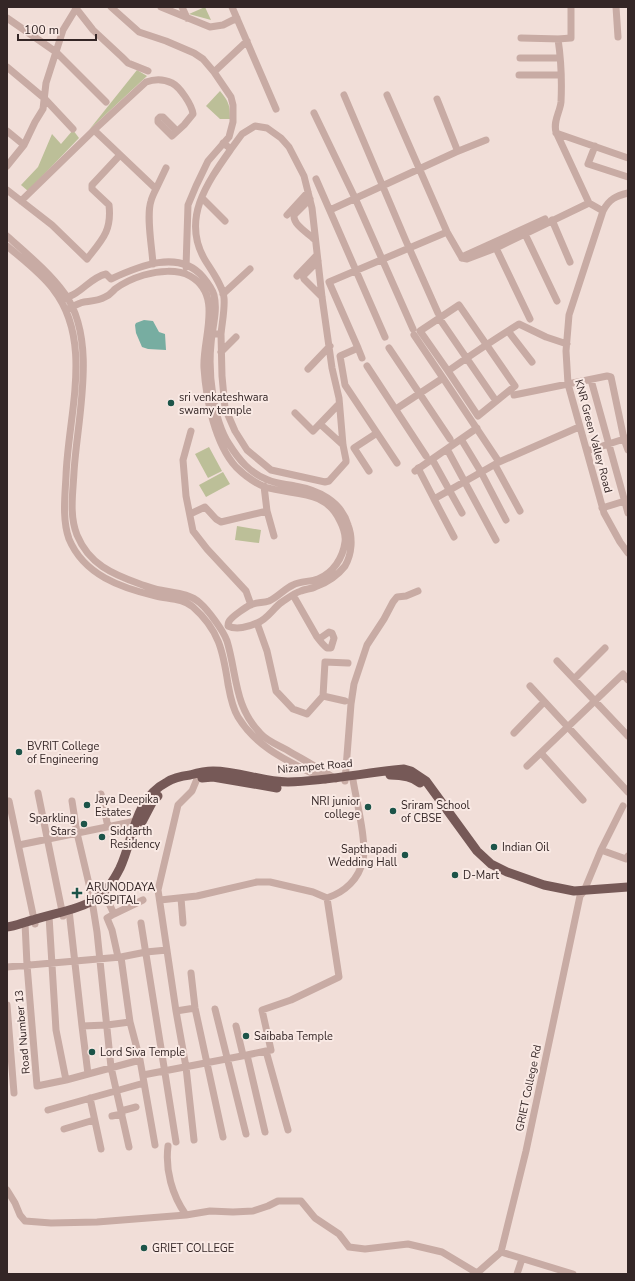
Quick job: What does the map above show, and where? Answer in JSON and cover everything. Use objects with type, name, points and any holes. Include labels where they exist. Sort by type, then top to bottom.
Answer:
[{"type":"main road","name":"Nizampet Road","points":[[7,931],[93,904],[106,897],[117,883],[124,870],[142,821],[153,801],[165,790],[175,784],[213,777],[276,788],[289,788],[404,769],[416,774],[426,781],[477,851],[491,864],[507,872],[544,884],[574,890],[582,894],[628,893]]},
{"type":"main road","name":"Nizampet Road","points":[[93,904],[107,888],[121,867],[136,822],[145,802],[159,787],[170,781],[189,775],[212,771],[232,773],[273,781],[288,782],[339,780]]},
{"type":"main road","name":"Nizampet Road","points":[[582,894],[628,887]]},
{"type":"main road","name":"Nizampet Road","points":[[7,926],[30,924]]},
{"type":"street","points":[[7,166],[24,145],[42,109],[46,83],[63,30],[76,7],[84,20],[93,30],[128,63],[148,71]]},
{"type":"street","points":[[111,7],[139,32],[166,41],[194,53],[203,59],[231,97],[233,106],[233,122],[229,137],[208,161],[188,205],[187,264],[185,274]]},
{"type":"street","points":[[161,7],[210,27],[223,25],[237,18]]},
{"type":"street","points":[[182,7],[187,18]]},
{"type":"street","points":[[232,7],[276,109]]},
{"type":"street","points":[[521,38],[571,38],[571,7]]},
{"type":"street","points":[[616,7],[618,37]]},
{"type":"street","points":[[7,18],[56,52],[106,102]]},
{"type":"street","points":[[562,39],[558,39],[561,102],[554,126],[588,201],[602,211]]},
{"type":"street","points":[[214,72],[247,41]]},
{"type":"street","points":[[520,58],[560,58]]},
{"type":"street","points":[[7,67],[44,98],[73,129]]},
{"type":"street","points":[[519,75],[560,74]]},
{"type":"street","points":[[21,201],[146,82],[153,80],[172,83],[190,103],[193,108],[193,114],[177,131]]},
{"type":"street","points":[[344,95],[439,316],[496,401]]},
{"type":"street","points":[[387,95],[448,232],[462,258]]},
{"type":"street","points":[[437,99],[456,147],[456,152]]},
{"type":"street","points":[[314,113],[355,198],[413,332],[445,374],[478,416],[515,386],[459,304],[439,316],[420,331],[445,374],[477,428],[520,511]]},
{"type":"street","points":[[255,126],[267,128],[281,138],[288,147],[304,176],[312,208],[314,239],[339,398],[338,405],[346,462],[329,481],[325,482],[271,470],[247,450],[235,431],[225,408],[221,352],[224,297],[217,281],[198,248],[195,234],[197,210],[210,179],[236,143],[242,134],[255,126]]},
{"type":"street","points":[[7,130],[24,145]]},
{"type":"street","points":[[94,130],[156,189]]},
{"type":"street","points":[[556,132],[628,158]]},
{"type":"street","points":[[229,137],[236,143]]},
{"type":"street","points":[[330,210],[456,152],[486,140]]},
{"type":"street","points":[[223,143],[231,149]]},
{"type":"street","points":[[595,146],[588,164],[628,177]]},
{"type":"street","points":[[7,190],[52,225],[87,259],[104,238],[108,229],[109,221],[108,205],[92,189],[92,186],[120,155]]},
{"type":"street","points":[[153,264],[149,227],[150,201],[166,168]]},
{"type":"street","points":[[316,179],[385,336]]},
{"type":"street","name":"KNR Green Valley Road","points":[[628,193],[614,197],[606,204],[602,211],[568,315],[567,344],[568,384],[602,508],[620,542],[628,553]]},
{"type":"street","points":[[287,215],[309,195]]},
{"type":"street","points":[[309,195],[293,217],[296,223],[314,239]]},
{"type":"street","points":[[202,198],[225,221]]},
{"type":"street","points":[[462,258],[467,259],[496,248],[588,201]]},
{"type":"street","points":[[462,258],[465,255],[588,201]]},
{"type":"street","points":[[552,220],[570,262]]},
{"type":"street","points":[[362,358],[329,282],[448,232]]},
{"type":"street","points":[[525,234],[557,301]]},
{"type":"street","points":[[7,236],[50,276],[78,322],[83,350],[82,394],[75,459],[72,512],[77,536],[89,554],[104,568],[122,578],[157,590],[179,593],[200,603],[218,632],[226,640],[243,711],[260,733],[271,742],[339,780]]},
{"type":"street","points":[[7,246],[64,299]]},
{"type":"street","points":[[496,248],[530,319]]},
{"type":"street","points":[[297,276],[317,258]]},
{"type":"street","points":[[317,258],[303,276],[304,279],[322,297]]},
{"type":"street","points":[[111,279],[137,268],[163,262],[187,264],[194,268],[211,286],[214,296],[215,307],[210,339]]},
{"type":"street","points":[[223,294],[250,269]]},
{"type":"street","points":[[69,308],[83,302],[105,298],[125,283],[143,275],[164,271],[185,274],[201,285],[207,296],[212,386],[222,430],[228,443],[241,462],[254,473],[260,482],[266,511],[274,536]]},
{"type":"street","points":[[64,299],[76,293],[95,278],[106,274],[111,279],[115,290]]},
{"type":"street","points":[[76,293],[79,299],[83,302]]},
{"type":"street","points":[[396,409],[467,358],[519,324],[546,337],[567,344]]},
{"type":"street","points":[[508,331],[532,362]]},
{"type":"street","points":[[210,339],[221,334]]},
{"type":"street","points":[[221,352],[236,337]]},
{"type":"street","points":[[210,339],[221,344]]},
{"type":"street","points":[[308,370],[330,346]]},
{"type":"street","points":[[358,348],[340,356],[345,385],[397,463]]},
{"type":"street","points":[[389,348],[450,439]]},
{"type":"street","points":[[367,366],[450,489],[462,513]]},
{"type":"street","points":[[514,395],[607,376],[611,377],[628,450]]},
{"type":"street","points":[[591,380],[608,444],[626,500],[628,513]]},
{"type":"street","points":[[295,413],[313,431],[338,405]]},
{"type":"street","points":[[320,424],[343,446]]},
{"type":"street","points":[[434,499],[497,464],[579,427]]},
{"type":"street","points":[[454,537],[417,469],[429,457],[447,449],[477,428]]},
{"type":"street","points":[[191,431],[184,460],[186,496],[194,531],[207,549],[246,591],[251,605]]},
{"type":"street","points":[[369,472],[354,448],[377,433]]},
{"type":"street","points":[[587,451],[626,438]]},
{"type":"street","points":[[461,439],[481,472],[506,520]]},
{"type":"street","points":[[447,449],[496,540]]},
{"type":"street","points":[[286,485],[288,473]]},
{"type":"street","points":[[296,486],[298,475]]},
{"type":"street","points":[[228,626],[237,628],[257,623],[265,619],[274,608],[293,595],[329,580],[345,565],[350,554],[351,543],[349,525],[343,513],[334,502],[324,495],[296,486],[268,480],[260,482]]},
{"type":"street","points":[[218,632],[228,626],[230,620],[251,605],[269,601],[294,584],[318,579],[327,574],[336,565],[342,553],[345,541],[343,528],[338,515],[328,504],[316,497],[278,490],[260,482]]},
{"type":"street","points":[[602,508],[626,500]]},
{"type":"street","points":[[190,514],[205,507],[218,522],[221,522],[266,511]]},
{"type":"street","points":[[160,900],[197,896],[257,882],[270,882],[312,892],[327,898],[345,890],[358,875],[364,859],[363,835],[339,780],[356,678],[367,645],[393,602],[397,597],[406,596],[418,591]]},
{"type":"street","points":[[293,595],[318,639]]},
{"type":"street","points":[[269,601],[274,608]]},
{"type":"street","points":[[257,623],[267,651],[276,691],[292,709],[307,714],[323,696],[326,662],[348,663]]},
{"type":"street","points":[[218,632],[231,700],[239,718],[254,738],[276,754],[309,772],[339,780]]},
{"type":"street","points":[[574,679],[605,648]]},
{"type":"street","points":[[557,661],[628,736]]},
{"type":"street","points":[[527,766],[623,674],[628,680]]},
{"type":"street","points":[[530,686],[628,792]]},
{"type":"street","points":[[323,696],[345,701]]},
{"type":"street","points":[[514,733],[544,702]]},
{"type":"street","points":[[541,753],[583,800]]},
{"type":"street","points":[[309,772],[316,766]]},
{"type":"street","points":[[194,1140],[186,1067],[158,890],[178,805],[192,791],[197,779]]},
{"type":"street","points":[[38,793],[66,913],[74,960],[88,1074]]},
{"type":"street","points":[[102,794],[108,827]]},
{"type":"street","name":"Road Number 13","points":[[9,801],[19,845],[30,924],[27,965],[37,1086],[66,1080]]},
{"type":"street","points":[[72,801],[77,834],[93,904],[111,1068],[129,1147]]},
{"type":"street","name":"GRIET College Rd","points":[[501,1252],[526,1151],[582,894],[601,850],[623,806]]},
{"type":"street","points":[[19,845],[136,822]]},
{"type":"street","points":[[601,850],[620,858],[626,859],[628,856]]},
{"type":"street","points":[[106,897],[114,914]]},
{"type":"street","points":[[181,898],[183,923]]},
{"type":"street","points":[[48,1110],[117,1090],[165,1071],[271,1050],[262,1010],[291,1000],[339,977],[327,898]]},
{"type":"street","points":[[143,900],[107,918],[112,930],[119,957],[130,1022],[140,1060],[155,1145]]},
{"type":"street","points":[[49,918],[56,1030],[66,1080],[140,1060]]},
{"type":"street","points":[[141,923],[176,1142]]},
{"type":"street","points":[[7,967],[119,957],[167,950]]},
{"type":"street","points":[[191,973],[195,1008],[223,1137]]},
{"type":"street","points":[[7,1005],[14,1093]]},
{"type":"street","points":[[176,1011],[195,1008]]},
{"type":"street","points":[[216,1008],[246,1134]]},
{"type":"street","points":[[82,1026],[130,1022]]},
{"type":"street","points":[[236,1026],[265,1132]]},
{"type":"street","points":[[266,1051],[288,1130]]},
{"type":"street","points":[[90,1098],[101,1149]]},
{"type":"street","points":[[112,1116],[136,1107]]},
{"type":"street","points":[[64,1129],[94,1120]]},
{"type":"street","points":[[168,1146],[167,1157],[169,1176],[175,1196],[186,1215]]},
{"type":"street","points":[[7,1190],[20,1215],[25,1221],[51,1223],[97,1222],[186,1215],[210,1211],[253,1211],[278,1201],[301,1201],[315,1218],[339,1234],[349,1247],[364,1249],[408,1244],[442,1252],[477,1273],[501,1252],[573,1274]]},
{"type":"street","points":[[517,1274],[522,1259]]},
{"type":"green space","points":[[205,7],[211,20],[189,14]]},
{"type":"green space","points":[[137,70],[147,76],[89,130]]},
{"type":"green space","points":[[220,91],[228,104],[230,119],[220,119],[206,106]]},
{"type":"green space","points":[[73,130],[79,138],[28,191],[21,185],[38,167],[52,134],[61,144]]},
{"type":"green space","points":[[209,447],[222,471],[208,478],[195,454]]},
{"type":"green space","points":[[223,472],[230,484],[206,497],[199,485]]},
{"type":"green space","points":[[237,526],[261,530],[259,543],[235,540]]},
{"type":"water","points":[[144,320],[153,321],[159,332],[165,334],[166,350],[148,349],[142,347],[136,333],[135,325],[136,323]]},
{"type":"place","name":"sri venkateshwara swamy temple","points":[[171,403]]},
{"type":"place","name":"BVRIT College of Engineering","points":[[19,752]]},
{"type":"place","name":"Jaya Deepika Estates","points":[[87,805]]},
{"type":"place","name":"NRI junior college","points":[[368,807]]},
{"type":"place","name":"Sriram School of CBSE","points":[[393,811]]},
{"type":"place","name":"Sparkling Stars","points":[[84,824]]},
{"type":"place","name":"Siddarth Residency","points":[[102,837]]},
{"type":"place","name":"Indian Oil","points":[[494,847]]},
{"type":"place","name":"Sapthapadi Wedding Hall","points":[[405,855]]},
{"type":"place","name":"D-Mart","points":[[455,875]]},
{"type":"place","name":"ARUNODAYA HOSPITAL","points":[[77,893]]},
{"type":"place","name":"Saibaba Temple","points":[[246,1036]]},
{"type":"place","name":"Lord Siva Temple","points":[[92,1052]]},
{"type":"place","name":"GRIET COLLEGE","points":[[144,1248]]}]
